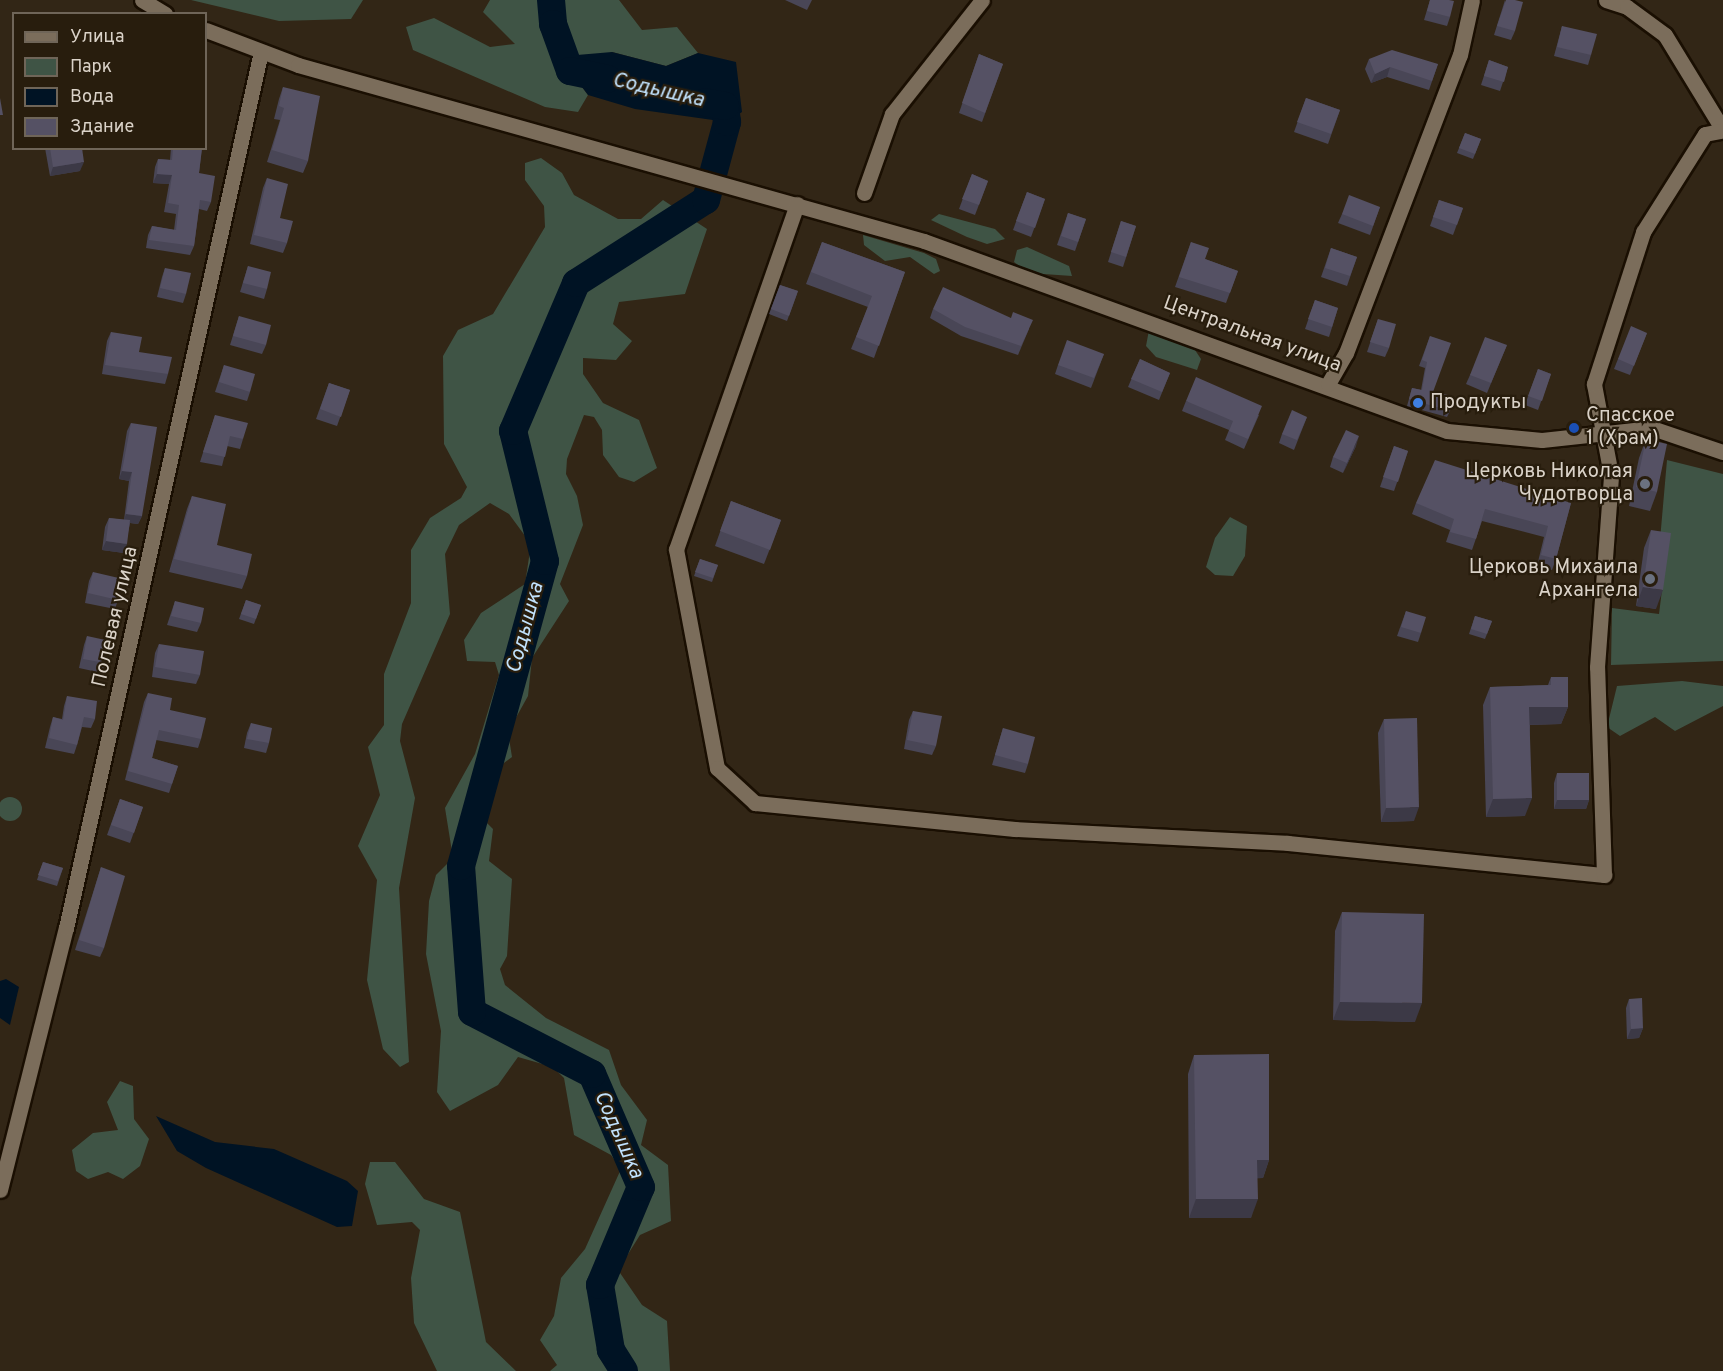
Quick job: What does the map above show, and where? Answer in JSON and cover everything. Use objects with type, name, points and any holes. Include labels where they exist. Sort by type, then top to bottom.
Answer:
[{"type":"street","points":[[141,0],[162,12]]},
{"type":"street","points":[[864,193],[892,114],[982,0]]},
{"type":"street","points":[[1328,384],[1346,353],[1460,55],[1472,0]]},
{"type":"street","points":[[797,204],[676,549],[717,768],[755,803],[1015,829],[1288,843],[1604,875],[1597,667],[1611,475],[1607,433],[1594,384],[1643,232],[1705,134],[1722,130],[1665,35],[1627,7],[1606,0]]},
{"type":"street","name":"Центральная улица","points":[[207,30],[261,51],[924,241],[1328,384],[1447,431],[1542,440],[1652,428],[1723,452]]},
{"type":"street","name":"Полевая улица","points":[[0,1190],[66,928],[261,51]]},
{"type":"green space","points":[[191,0],[363,0],[351,19],[279,21]]},
{"type":"green space","points":[[490,0],[619,0],[642,30],[677,27],[698,53],[666,66],[612,52],[570,71],[588,95],[578,112],[545,107],[413,50],[406,27],[434,18],[490,47],[515,44],[483,12]]},
{"type":"green space","points":[[541,158],[562,173],[574,195],[618,219],[641,219],[663,200],[707,229],[685,294],[619,302],[613,324],[632,341],[616,360],[583,358],[583,374],[603,403],[639,420],[657,468],[634,482],[619,477],[603,455],[602,430],[594,417],[584,415],[567,459],[566,474],[577,496],[583,525],[560,584],[569,601],[532,658],[528,696],[508,732],[512,757],[473,786],[480,816],[493,829],[489,861],[512,879],[507,956],[500,969],[505,985],[546,1018],[609,1050],[621,1085],[647,1120],[641,1145],[668,1165],[671,1221],[640,1235],[618,1270],[642,1305],[667,1321],[670,1371],[550,1371],[557,1365],[540,1340],[554,1316],[561,1278],[585,1249],[621,1169],[611,1155],[574,1135],[564,1078],[553,1067],[518,1057],[498,1085],[450,1111],[437,1092],[441,1031],[426,954],[429,901],[436,875],[453,858],[445,808],[475,754],[499,675],[495,662],[467,661],[464,640],[481,613],[525,584],[531,544],[509,514],[490,503],[459,525],[445,554],[450,614],[402,724],[400,741],[415,798],[399,888],[409,1062],[400,1067],[383,1049],[367,980],[377,880],[358,846],[380,795],[368,747],[384,725],[384,674],[411,603],[411,550],[430,518],[461,498],[467,487],[444,444],[443,356],[458,330],[493,314],[545,227],[544,206],[525,180],[525,163]]},
{"type":"green space","points":[[939,214],[995,229],[1005,239],[987,244],[967,237],[931,220]]},
{"type":"green space","points":[[863,235],[924,253],[936,259],[940,271],[934,274],[910,257],[885,261],[864,245]]},
{"type":"green space","points":[[1027,247],[1069,266],[1072,276],[1029,273],[1014,262],[1017,250]]},
{"type":"green space","points":[[1149,330],[1195,350],[1201,359],[1197,370],[1156,357],[1146,346]]},
{"type":"green space","points":[[1667,460],[1723,474],[1723,661],[1611,665],[1612,608],[1659,614],[1668,541],[1660,540]]},
{"type":"green space","points":[[1230,517],[1247,526],[1245,556],[1233,576],[1215,575],[1206,567],[1215,538]]},
{"type":"green space","points":[[1682,681],[1723,686],[1723,706],[1675,731],[1655,717],[1620,736],[1607,727],[1617,686]]},
{"type":"green space","points":[[6,798],[14,798],[21,805],[21,813],[14,820],[6,820],[-1,813],[-1,805]]},
{"type":"green space","points":[[120,1081],[133,1086],[134,1119],[149,1139],[140,1166],[123,1179],[108,1172],[88,1179],[76,1171],[72,1150],[93,1133],[118,1130],[107,1102]]},
{"type":"green space","points":[[370,1162],[395,1162],[424,1199],[460,1212],[486,1342],[516,1371],[437,1371],[414,1323],[411,1278],[420,1230],[412,1222],[377,1225],[365,1184]]},
{"type":"water","points":[[612,52],[666,66],[698,53],[736,62],[742,112],[727,122],[635,109],[588,95],[570,71],[577,55]]},
{"type":"water","points":[[6,979],[19,987],[10,1025],[0,1018],[0,981]]},
{"type":"water","points":[[156,1116],[215,1142],[274,1149],[347,1181],[358,1191],[352,1226],[337,1227],[206,1168],[177,1151]]},
{"type":"building","points":[[1430,0],[1454,1],[1450,17],[1427,11]]},
{"type":"building","points":[[1506,0],[1523,2],[1515,31],[1497,26]]},
{"type":"building","points":[[1562,26],[1597,34],[1591,55],[1557,47]]},
{"type":"building","points":[[1392,50],[1438,64],[1432,81],[1390,67],[1375,74],[1369,59]]},
{"type":"building","points":[[979,54],[1003,64],[985,113],[962,103]]},
{"type":"building","points":[[1489,60],[1508,67],[1504,82],[1484,76]]},
{"type":"building","points":[[283,87],[320,96],[308,161],[272,150],[284,108],[279,106]]},
{"type":"building","points":[[0,98],[3,115],[0,115]]},
{"type":"building","points":[[1306,98],[1340,110],[1331,134],[1297,122]]},
{"type":"building","points":[[1465,133],[1481,139],[1475,154],[1459,148]]},
{"type":"building","points":[[50,150],[82,150],[84,162],[53,167]]},
{"type":"building","points":[[173,150],[202,150],[199,173],[215,176],[211,202],[200,200],[194,246],[149,240],[152,226],[176,230],[179,205],[168,203],[172,175],[157,174],[158,159],[172,160]]},
{"type":"building","points":[[972,174],[988,181],[979,205],[962,199]]},
{"type":"building","points":[[267,178],[288,184],[280,218],[293,221],[287,243],[254,235]]},
{"type":"building","points":[[1027,192],[1045,199],[1035,228],[1016,221]]},
{"type":"building","points":[[1349,195],[1380,207],[1373,226],[1342,214]]},
{"type":"building","points":[[1439,200],[1463,208],[1457,225],[1433,217]]},
{"type":"building","points":[[1068,213],[1086,219],[1078,242],[1061,236]]},
{"type":"building","points":[[1121,221],[1136,226],[1126,257],[1111,252]]},
{"type":"building","points":[[822,242],[905,272],[879,346],[856,337],[872,296],[811,272]]},
{"type":"building","points":[[1191,242],[1209,248],[1205,259],[1238,271],[1230,293],[1179,277]]},
{"type":"building","points":[[1331,248],[1357,257],[1350,276],[1325,268]]},
{"type":"building","points":[[248,266],[271,272],[267,289],[243,283]]},
{"type":"building","points":[[165,268],[191,273],[186,294],[160,288]]},
{"type":"building","points":[[780,285],[798,291],[789,316],[771,309]]},
{"type":"building","points":[[943,287],[1011,318],[1013,312],[1033,320],[1021,346],[965,327],[933,309]]},
{"type":"building","points":[[1315,300],[1338,308],[1332,327],[1308,319]]},
{"type":"building","points":[[239,316],[271,325],[266,345],[233,336]]},
{"type":"building","points":[[1378,319],[1396,324],[1389,348],[1370,342]]},
{"type":"building","points":[[1631,326],[1647,333],[1634,366],[1618,359]]},
{"type":"building","points":[[111,332],[142,337],[139,352],[172,357],[168,374],[105,365]]},
{"type":"building","points":[[1430,336],[1451,343],[1433,392],[1453,396],[1450,411],[1409,399],[1412,388],[1422,390],[1427,362],[1422,360]]},
{"type":"building","points":[[1485,337],[1507,345],[1491,383],[1470,375]]},
{"type":"building","points":[[1067,340],[1104,354],[1094,378],[1058,365]]},
{"type":"building","points":[[1140,359],[1170,373],[1162,392],[1131,379]]},
{"type":"building","points":[[224,365],[255,374],[250,392],[219,382]]},
{"type":"building","points":[[1538,369],[1551,374],[1542,401],[1528,396]]},
{"type":"building","points":[[1196,377],[1262,406],[1248,439],[1229,431],[1233,421],[1186,401]]},
{"type":"building","points":[[329,383],[350,390],[341,417],[320,409]]},
{"type":"building","points":[[1292,410],[1307,417],[1297,440],[1282,434]]},
{"type":"building","points":[[215,415],[248,423],[243,439],[230,436],[225,457],[203,452]]},
{"type":"building","points":[[131,423],[157,427],[142,516],[126,514],[132,472],[122,471]]},
{"type":"building","points":[[1346,430],[1359,436],[1347,463],[1333,457]]},
{"type":"building","points":[[1646,439],[1667,444],[1657,492],[1636,487]]},
{"type":"building","points":[[1394,446],[1408,451],[1398,482],[1383,477]]},
{"type":"building","points":[[1435,460],[1571,503],[1556,559],[1541,555],[1548,526],[1485,509],[1476,539],[1450,532],[1454,519],[1416,503]]},
{"type":"building","points":[[192,496],[226,504],[217,545],[252,554],[247,576],[174,559]]},
{"type":"building","points":[[731,501],[781,520],[770,550],[720,531]]},
{"type":"building","points":[[109,518],[130,520],[127,544],[106,541]]},
{"type":"building","points":[[1651,530],[1671,533],[1663,590],[1643,587]]},
{"type":"building","points":[[700,559],[718,565],[713,578],[695,572]]},
{"type":"building","points":[[93,572],[123,579],[118,600],[88,593]]},
{"type":"building","points":[[246,600],[261,605],[256,619],[241,614]]},
{"type":"building","points":[[175,601],[204,608],[201,623],[171,616]]},
{"type":"building","points":[[1406,611],[1426,617],[1421,633],[1401,627]]},
{"type":"building","points":[[1475,616],[1492,621],[1487,634],[1471,629]]},
{"type":"building","points":[[87,636],[110,641],[105,663],[83,659]]},
{"type":"building","points":[[159,644],[204,651],[200,675],[155,667]]},
{"type":"building","points":[[1551,677],[1568,677],[1568,707],[1529,707],[1532,798],[1493,799],[1490,687],[1551,685]]},
{"type":"building","points":[[148,693],[172,698],[170,710],[206,718],[201,739],[159,730],[152,758],[178,766],[172,784],[128,771]]},
{"type":"building","points":[[67,696],[97,701],[95,719],[84,717],[77,745],[49,738],[53,717],[63,720]]},
{"type":"building","points":[[913,711],[942,716],[936,746],[907,740]]},
{"type":"building","points":[[1417,718],[1419,807],[1386,808],[1384,719]]},
{"type":"building","points":[[251,723],[272,728],[269,743],[247,739]]},
{"type":"building","points":[[1003,728],[1035,737],[1028,764],[995,755]]},
{"type":"building","points":[[1557,773],[1589,773],[1589,800],[1557,800]]},
{"type":"building","points":[[120,799],[143,807],[134,833],[111,825]]},
{"type":"building","points":[[43,862],[63,868],[58,881],[38,875]]},
{"type":"building","points":[[101,867],[125,876],[104,948],[79,940]]},
{"type":"building","points":[[1342,912],[1424,914],[1422,1003],[1340,1002]]},
{"type":"building","points":[[1642,998],[1643,1028],[1631,1029],[1629,999]]},
{"type":"building","points":[[1269,1054],[1269,1160],[1257,1160],[1258,1199],[1196,1199],[1194,1055]]},
{"type":"waterway","name":"Содышка","points":[[551,0],[553,24],[570,71],[607,79]]},
{"type":"waterway","name":"Содышка","points":[[624,1371],[611,1350],[600,1285],[641,1187],[592,1074],[472,1012],[461,866],[545,561],[513,431],[576,283],[706,200],[727,122],[725,106],[705,102]]},
{"type":"place","name":"Продукты","points":[[1418,403]]},
{"type":"place","name":"Спасское 1 (Храм)","points":[[1574,428]]},
{"type":"place","name":"Церковь Николая Чудотворца","points":[[1645,484]]},
{"type":"place","name":"Церковь Михаила Архангела","points":[[1650,579]]}]
